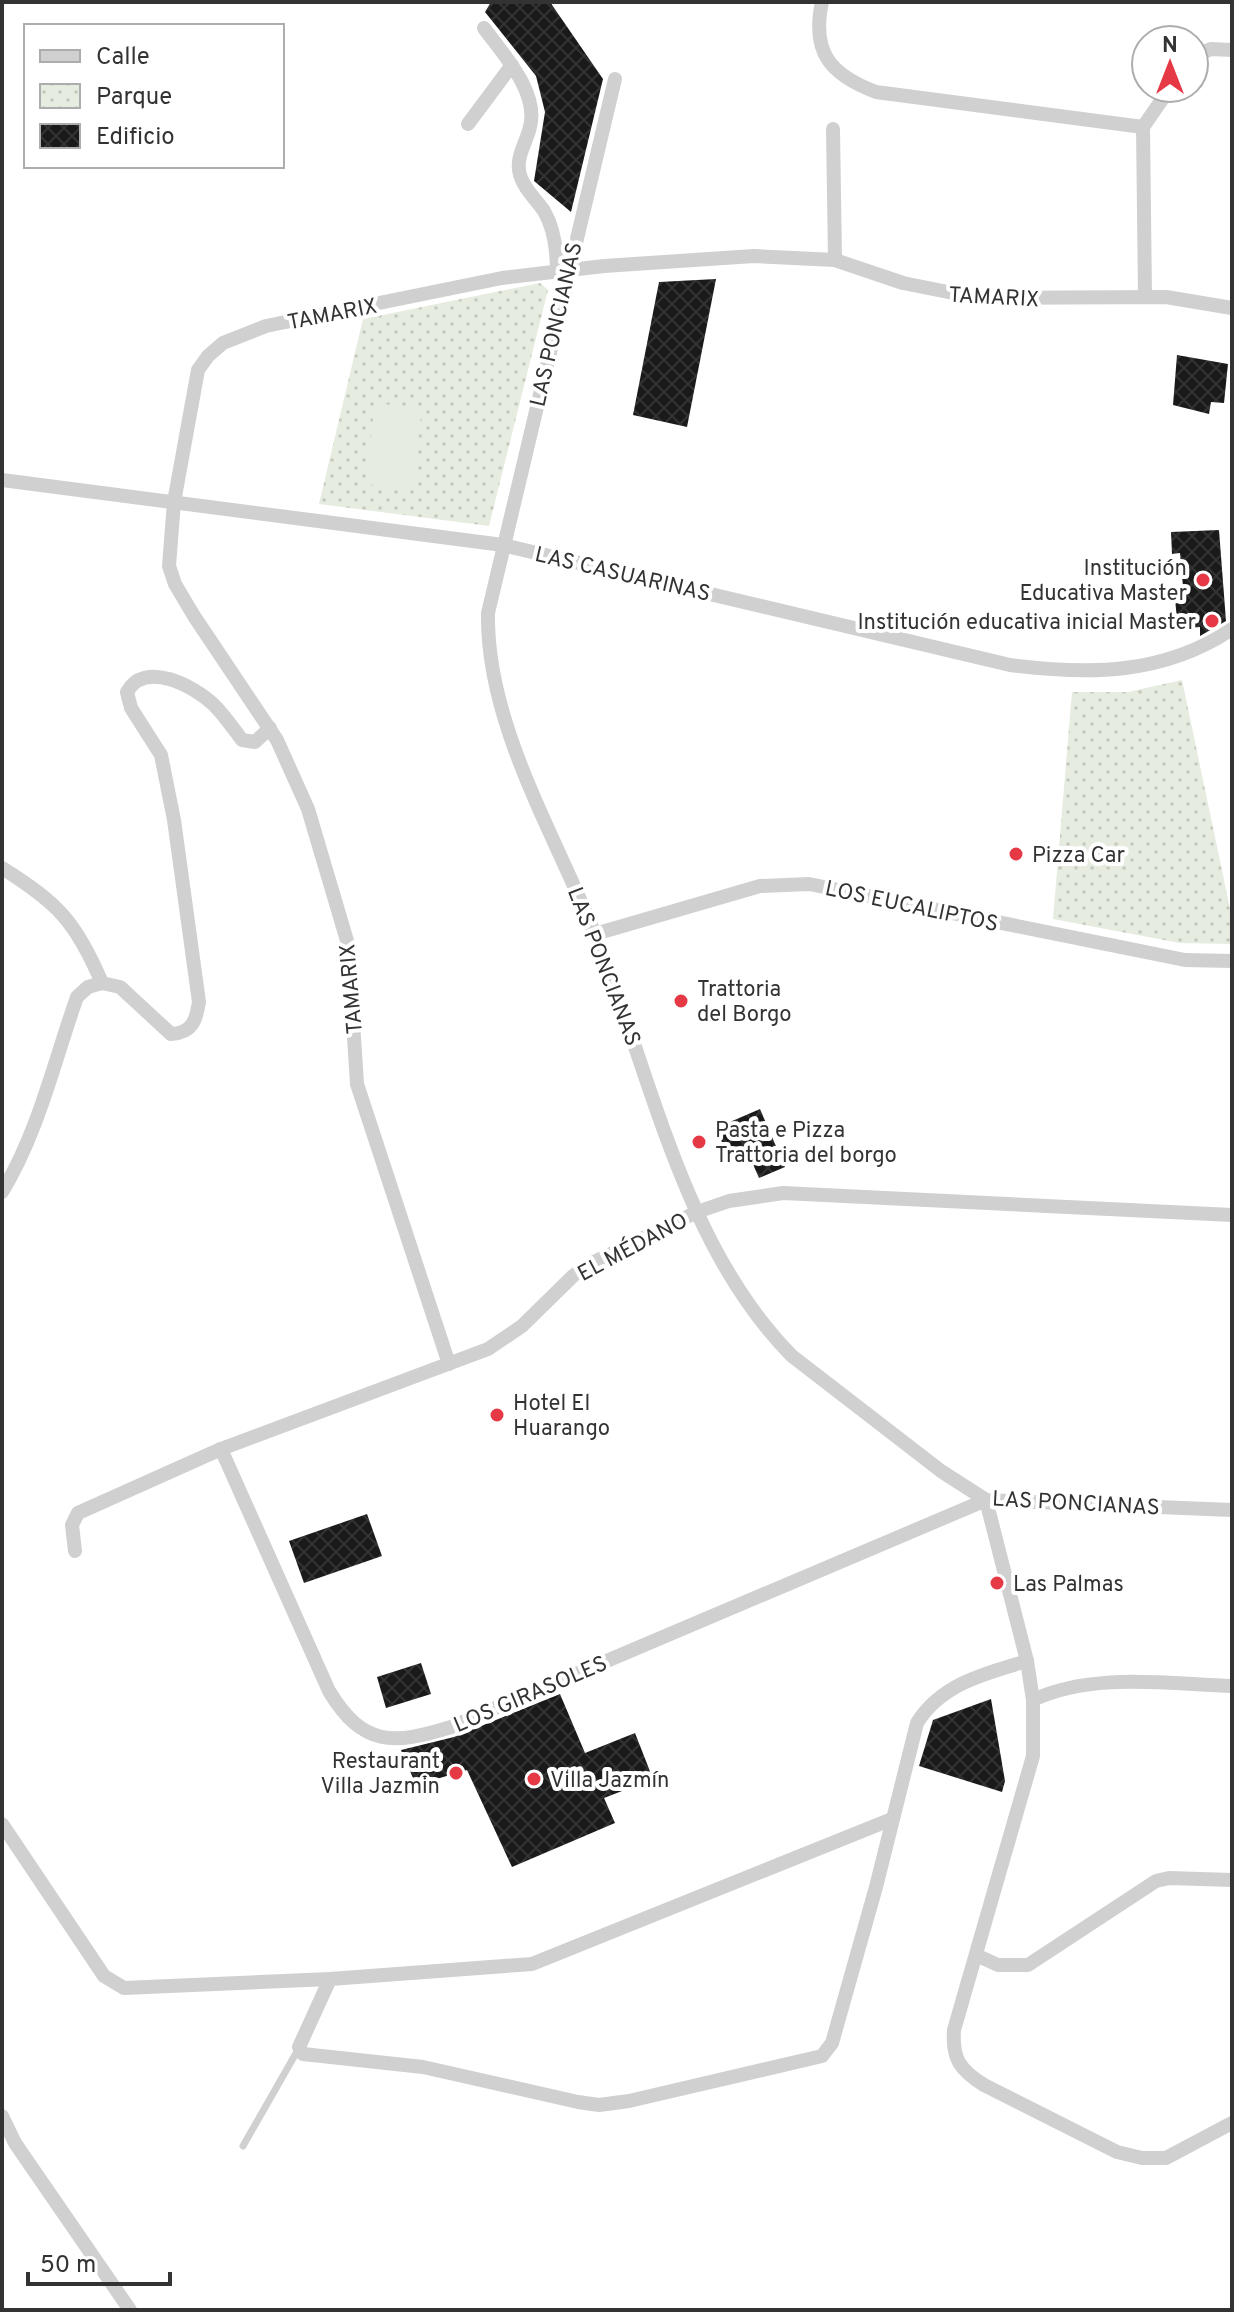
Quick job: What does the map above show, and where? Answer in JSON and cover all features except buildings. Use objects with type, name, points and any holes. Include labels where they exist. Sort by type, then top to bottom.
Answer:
[{"type":"street","points":[[822,2],[820,37],[825,57],[839,75],[855,84],[876,92],[1143,127]]},
{"type":"street","points":[[484,28],[512,65],[532,111],[519,155],[521,178],[545,214],[562,271]]},
{"type":"street","points":[[1210,49],[1232,50]]},
{"type":"street","points":[[468,124],[512,65]]},
{"type":"street","name":"LAS PONCIANAS","points":[[615,79],[562,271],[488,613],[487,639],[496,693],[595,934],[697,1212],[726,1271],[771,1335],[792,1356],[941,1471],[986,1500],[1232,1510]]},
{"type":"street","points":[[1145,296],[1143,127],[1159,104]]},
{"type":"street","points":[[833,129],[835,260]]},
{"type":"street","name":"TAMARIX","points":[[449,1364],[357,1084],[348,944],[308,809],[270,728],[175,584],[169,566],[174,502],[198,370],[208,356],[223,343],[266,326],[502,278],[711,257],[835,260],[903,283],[978,298],[1145,296],[1232,308]]},
{"type":"street","name":"LAS CASUARINAS","points":[[2,480],[503,545],[1010,665],[1101,672],[1165,662],[1194,651],[1232,629]]},
{"type":"street","points":[[2,1192],[17,1167],[33,1128],[77,997],[88,987],[102,983],[120,987],[171,1034],[183,1033],[195,1023],[198,991],[174,820],[161,755],[131,708],[127,692],[142,675],[157,676],[198,692],[215,706],[242,740],[255,742],[270,728]]},
{"type":"street","points":[[2,868],[43,893],[63,912],[87,948],[102,983]]},
{"type":"street","name":"LOS EUCALIPTOS","points":[[595,934],[750,888],[809,884],[1185,960],[1232,961]]},
{"type":"street","name":"EL MÉDANO","points":[[75,1551],[72,1525],[78,1513],[221,1449],[449,1364],[506,1338],[584,1268],[697,1212],[729,1201],[783,1193],[1232,1215]]},
{"type":"street","name":"LOS GIRASOLES","points":[[221,1449],[329,1691],[351,1722],[390,1740],[423,1736],[451,1727],[986,1500]]},
{"type":"street","points":[[986,1500],[1027,1661],[1033,1700],[1033,1756],[954,2030],[952,2054],[964,2073],[1018,2104],[1117,2152],[1142,2158],[1166,2158],[1232,2123]]},
{"type":"street","points":[[330,1979],[299,2047],[303,2054],[423,2067],[599,2105],[822,2056],[832,2043],[909,1746],[925,1709],[951,1689],[981,1675],[1027,1661]]},
{"type":"street","points":[[1033,1700],[1051,1692],[1106,1683],[1232,1686]]},
{"type":"street","points":[[2,1824],[104,1976],[113,1985],[124,1988],[330,1979],[532,1964],[892,1819]]},
{"type":"street","points":[[976,1955],[998,1965],[1028,1965],[1156,1881],[1169,1878],[1232,1880]]},
{"type":"street","points":[[2,2116],[15,2143],[130,2310]]},
{"type":"lane","points":[[243,2146],[299,2047]]},
{"type":"green space","points":[[540,283],[548,290],[489,526],[319,504],[363,319]]},
{"type":"green space","points":[[375,403],[422,409],[412,490],[365,484]]},
{"type":"green space","points":[[1182,680],[1232,918],[1232,944],[1180,943],[1053,919],[1072,692],[1128,692]]},
{"type":"place","name":"Institución Educativa Master","points":[[1203,580]]},
{"type":"place","name":"Institución educativa inicial Master","points":[[1212,621]]},
{"type":"place","name":"Pizza Car","points":[[1016,854]]},
{"type":"place","name":"Trattoria del Borgo","points":[[681,1001]]},
{"type":"place","name":"Pasta e Pizza Trattoria del borgo","points":[[699,1142]]},
{"type":"place","name":"Hotel El Huarango","points":[[497,1415]]},
{"type":"place","name":"Las Palmas","points":[[997,1583]]},
{"type":"place","name":"Restaurant Villa Jazmin","points":[[456,1773]]},
{"type":"place","name":"Villa Jazmín","points":[[534,1779]]}]
